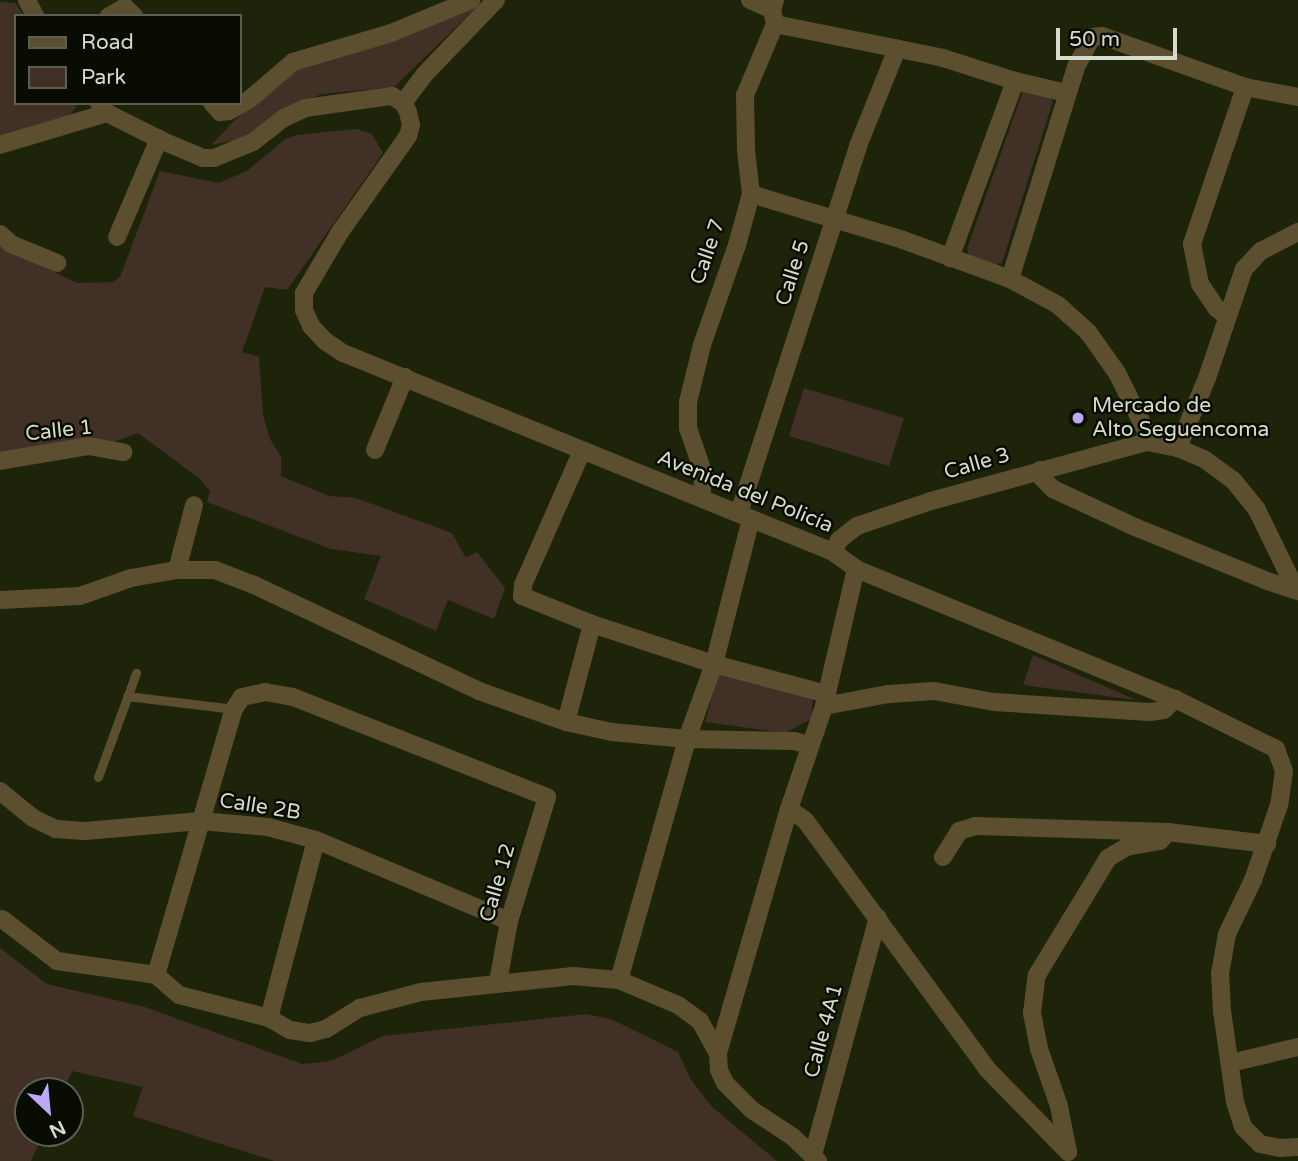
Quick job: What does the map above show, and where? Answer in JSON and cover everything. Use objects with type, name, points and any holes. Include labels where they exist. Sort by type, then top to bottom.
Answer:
[{"type":"street","points":[[242,104],[293,62],[391,33],[471,0]]},
{"type":"street","points":[[750,0],[774,11],[897,50],[943,58],[1015,81],[1068,93]]},
{"type":"street","points":[[0,145],[103,108],[159,139],[203,158],[214,158],[253,142],[284,118],[305,108],[392,96],[403,103],[424,75],[492,1]]},
{"type":"street","points":[[113,14],[125,7],[132,14]]},
{"type":"street","name":"Calle 7","points":[[701,496],[704,475],[688,428],[688,402],[702,345],[737,245],[751,194],[746,151],[745,95],[774,11]]},
{"type":"street","points":[[1010,279],[1068,93],[1085,46],[1092,37],[1102,36],[1245,87],[1298,97]]},
{"type":"street","name":"Calle 5","points":[[619,980],[687,739],[714,664],[745,516],[858,146],[897,50]]},
{"type":"street","points":[[950,258],[1015,81]]},
{"type":"street","points":[[1226,315],[1217,309],[1200,284],[1192,244],[1245,87]]},
{"type":"street","name":"Avenida del Policía","points":[[403,103],[410,118],[408,136],[312,276],[304,293],[304,310],[312,326],[325,341],[343,353],[582,451],[701,496],[833,552],[856,569],[1175,699],[1223,725],[1267,741],[1289,753],[1267,844],[1222,951],[1222,1011],[1238,1115],[1249,1136],[1260,1144],[1280,1149],[1298,1147]]},
{"type":"street","points":[[214,105],[220,112],[240,105]]},
{"type":"street","points":[[117,237],[159,139]]},
{"type":"street","points":[[751,194],[835,218],[1010,279],[1058,305],[1088,332],[1117,373],[1146,431],[1147,442],[1178,448],[1204,459],[1233,480],[1257,510],[1296,589]]},
{"type":"street","points":[[1178,448],[1207,378],[1226,315],[1244,269],[1261,251],[1298,232]]},
{"type":"street","points":[[0,234],[11,244],[57,263]]},
{"type":"street","points":[[375,450],[405,377]]},
{"type":"street","name":"Calle 3","points":[[833,552],[839,540],[857,526],[1040,470],[1147,442]]},
{"type":"street","name":"Calle 1","points":[[0,461],[88,446],[123,452]]},
{"type":"street","points":[[582,451],[523,584],[522,596],[592,624],[826,700],[934,691],[994,702],[1150,712],[1164,710],[1175,699]]},
{"type":"street","points":[[1040,470],[1042,478],[1053,489],[1135,527],[1267,581],[1296,589]]},
{"type":"street","points":[[177,570],[194,505]]},
{"type":"street","points":[[816,1158],[793,1137],[752,1110],[725,1083],[719,1070],[718,1053],[789,809],[826,700],[856,569]]},
{"type":"street","points":[[0,600],[80,596],[131,578],[177,570],[215,570],[252,584],[479,691],[566,722],[612,732],[687,739],[794,741],[810,745]]},
{"type":"street","points":[[566,722],[592,624]]},
{"type":"street","name":"Calle 12","points":[[234,709],[242,697],[265,692],[293,697],[547,797],[509,920],[498,982]]},
{"type":"street","points":[[156,975],[234,709]]},
{"type":"street","name":"Calle 2B","points":[[0,791],[33,818],[56,829],[85,831],[201,821],[268,827],[316,840],[509,920]]},
{"type":"street","points":[[789,809],[805,820],[987,1069],[1062,1157]]},
{"type":"street","points":[[943,857],[959,831],[966,826],[1168,832],[1267,844]]},
{"type":"street","points":[[1062,1157],[1059,1106],[1039,1049],[1031,1013],[1037,975],[1108,858],[1126,847],[1160,841],[1168,832]]},
{"type":"street","points":[[270,1018],[316,840]]},
{"type":"street","name":"Calle 4A1","points":[[816,1158],[878,918]]},
{"type":"street","points":[[2,919],[57,961],[156,975],[179,995],[270,1018],[290,1030],[310,1032],[326,1029],[360,1008],[421,992],[573,976],[619,980],[678,1005],[700,1021],[718,1053]]},
{"type":"street","points":[[1230,1063],[1298,1047]]},
{"type":"lane","points":[[98,777],[136,673]]},
{"type":"lane","points":[[127,696],[234,709]]},
{"type":"green space","points":[[0,2],[15,3],[23,14],[14,14],[14,105],[77,105],[67,119],[0,139]]},
{"type":"green space","points":[[477,7],[394,87],[322,94],[285,108],[260,131],[243,139],[211,145],[253,101],[280,78],[308,65]]},
{"type":"green space","points":[[1023,91],[1048,93],[1053,101],[1002,263],[994,265],[969,255],[967,249]]},
{"type":"green space","points":[[356,129],[372,134],[383,153],[287,290],[265,287],[242,352],[259,357],[263,415],[270,439],[281,457],[281,476],[329,496],[356,498],[452,533],[466,558],[477,552],[505,588],[494,619],[448,600],[436,631],[364,599],[381,556],[331,549],[207,502],[210,491],[200,479],[138,433],[106,445],[0,459],[0,245],[77,283],[113,282],[120,277],[160,171],[219,183],[247,171],[284,140],[296,135]]},
{"type":"green space","points":[[804,388],[904,418],[889,466],[789,436]]},
{"type":"green space","points":[[1033,655],[1136,700],[1023,685]]},
{"type":"green space","points":[[720,670],[813,696],[811,719],[785,733],[705,722]]},
{"type":"green space","points":[[0,948],[47,984],[145,1007],[302,1064],[331,1061],[383,1036],[587,1014],[613,1020],[678,1052],[690,1078],[711,1106],[777,1161],[274,1161],[133,1116],[143,1087],[72,1071],[69,1077],[14,1077],[14,1147],[38,1147],[31,1161],[0,1161]]},
{"type":"place","name":"Mercado de Alto Seguencoma","points":[[1078,418]]}]
